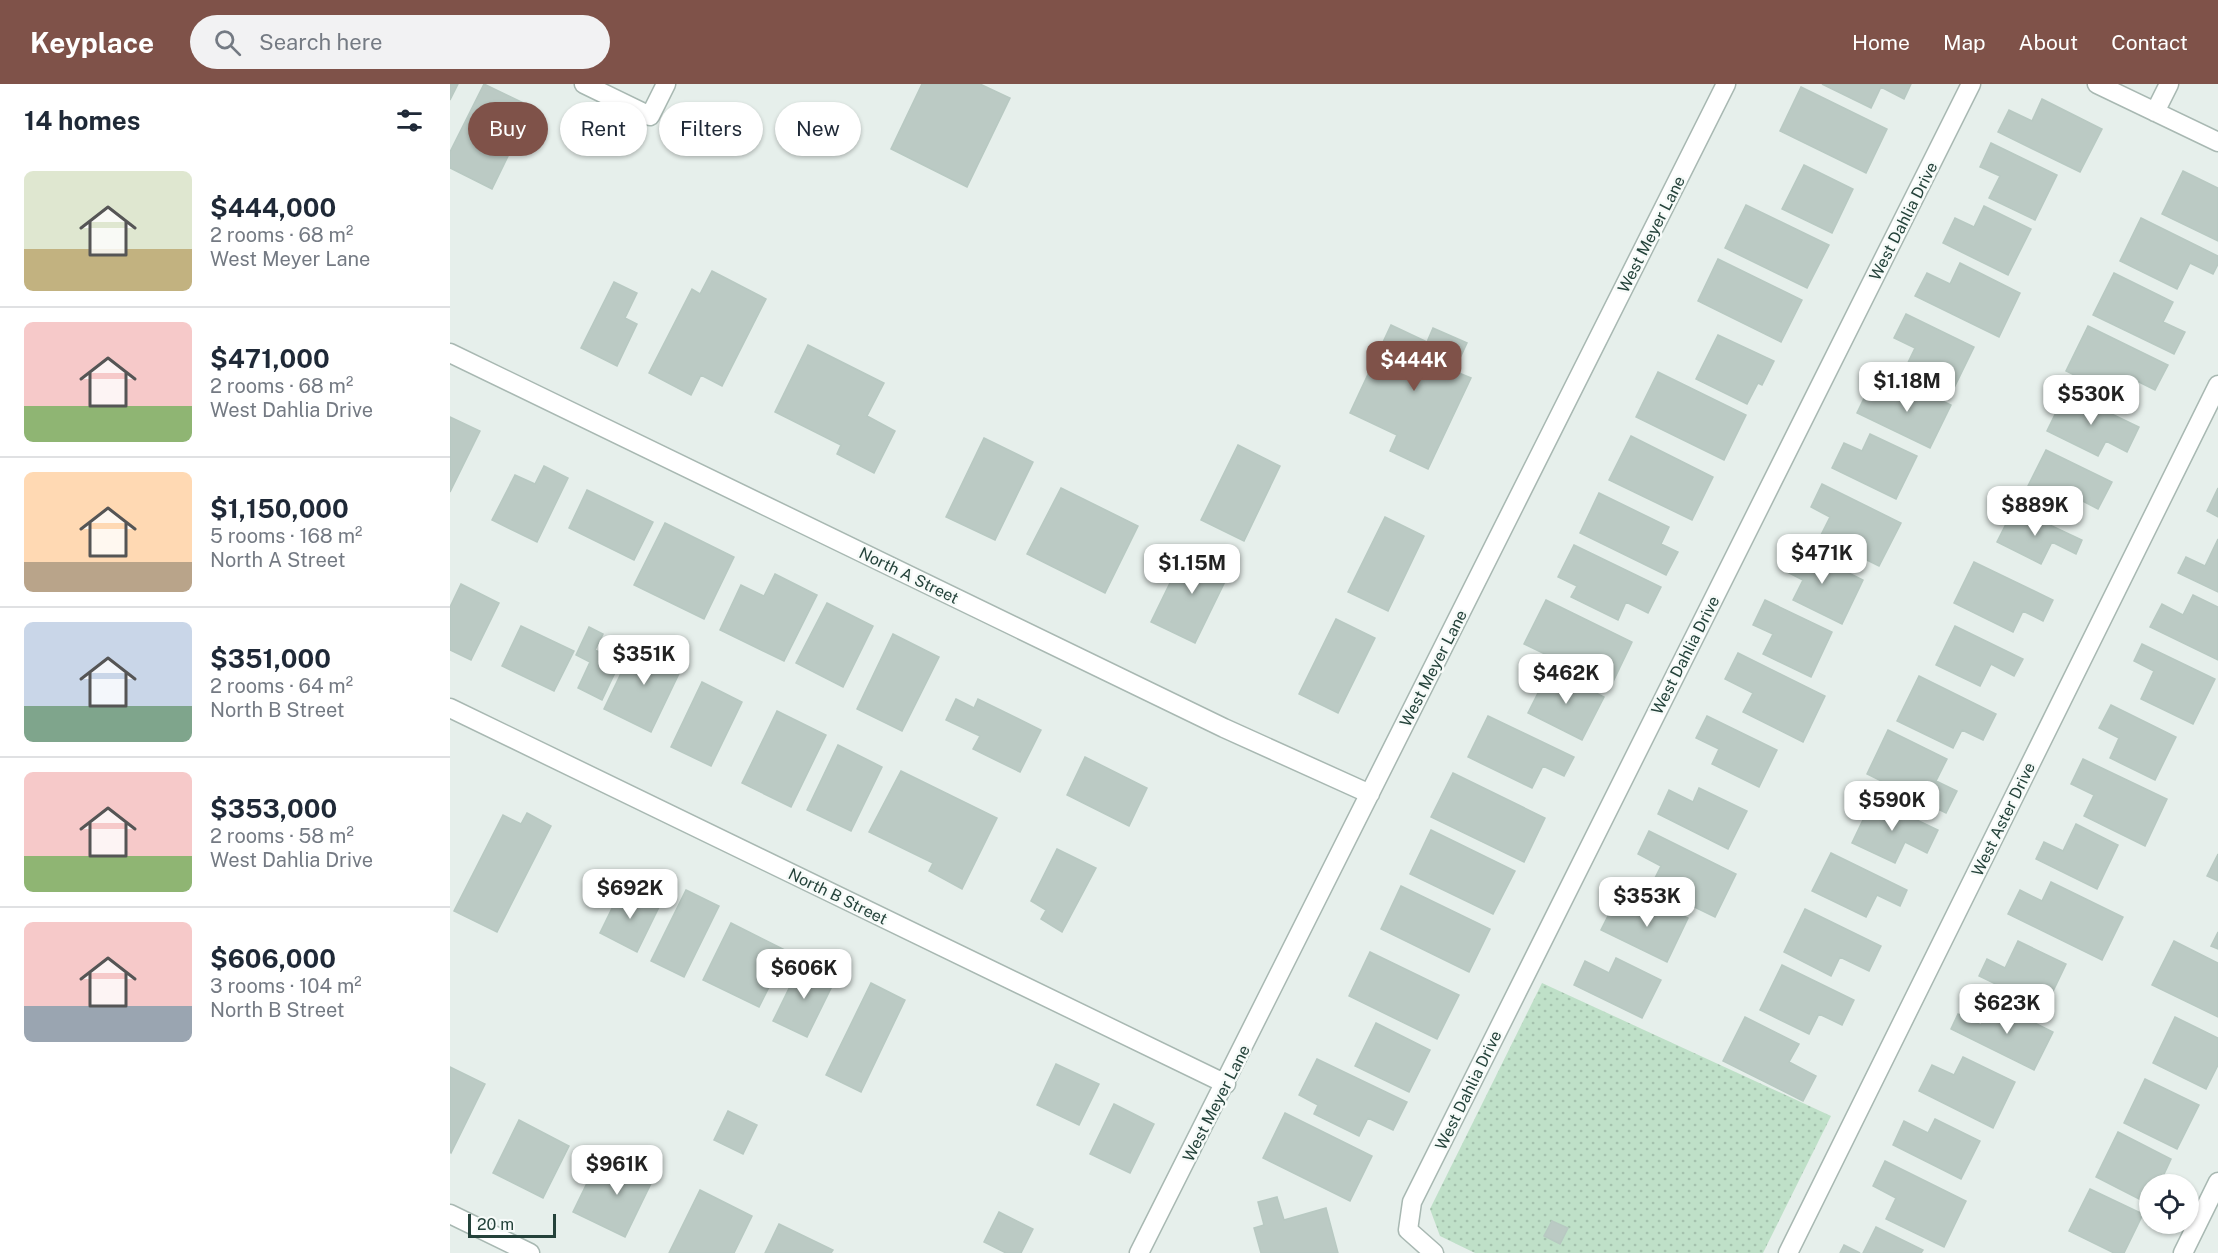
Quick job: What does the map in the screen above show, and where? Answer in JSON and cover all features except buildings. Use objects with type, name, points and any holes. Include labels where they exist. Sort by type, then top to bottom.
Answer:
[{"type":"street","points":[[584,84],[650,116],[666,84]]},
{"type":"street","name":"West Meyer Lane","points":[[1139,1253],[1226,1084],[1726,84]]},
{"type":"street","name":"West Dahlia Drive","points":[[1434,1253],[1408,1230],[1412,1202],[1971,84]]},
{"type":"street","points":[[2097,84],[2218,142]]},
{"type":"street","points":[[2155,112],[2169,84]]},
{"type":"street","name":"North A Street","points":[[450,353],[1213,723],[1370,794]]},
{"type":"street","name":"West Aster Drive","points":[[1788,1253],[2218,385]]},
{"type":"street","name":"North B Street","points":[[450,708],[1226,1084]]},
{"type":"street","points":[[2183,1253],[2218,1182]]},
{"type":"street","points":[[450,1214],[530,1253]]},
{"type":"green space","points":[[1542,983],[1831,1116],[1763,1253],[1475,1253],[1440,1236],[1430,1209]]}]
